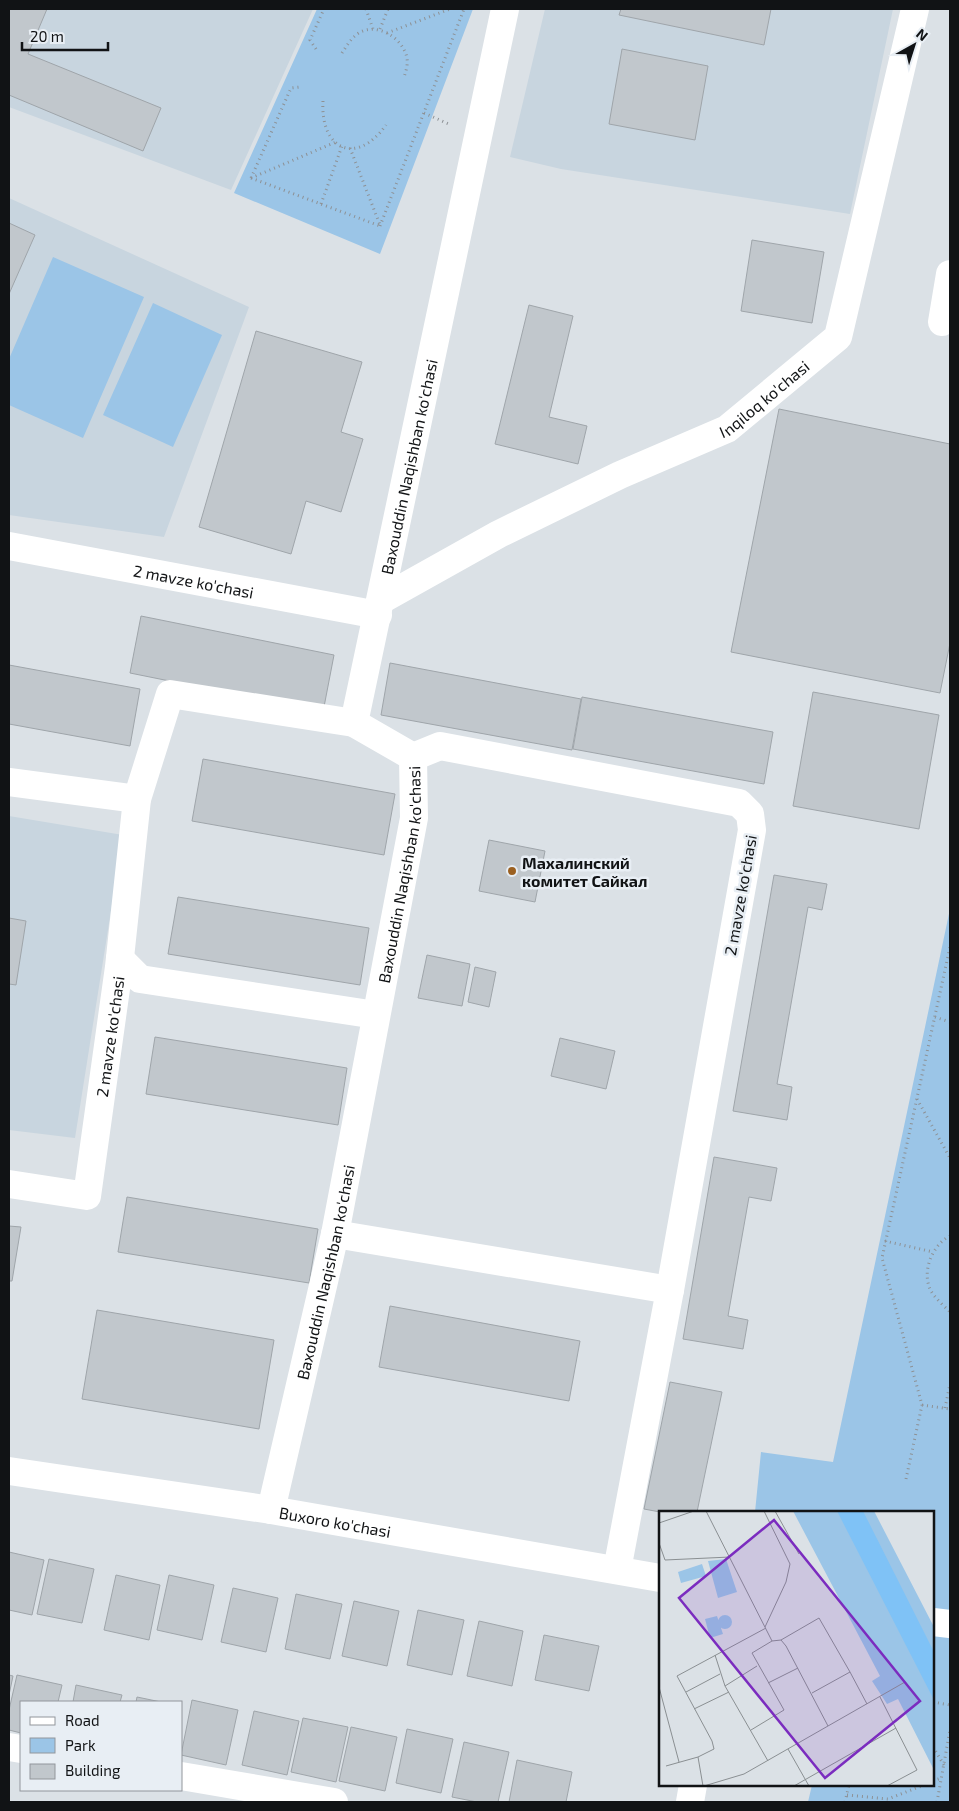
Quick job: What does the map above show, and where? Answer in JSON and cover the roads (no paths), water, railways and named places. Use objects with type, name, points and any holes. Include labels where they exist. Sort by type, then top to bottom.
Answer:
[{"type":"street","name":"Baxouddin Naqishban ko'chasi","points":[[270,1510],[335,1234],[414,818],[413,757],[354,723],[505,9]]},
{"type":"street","name":"Inqiloq ko'chasi","points":[[379,608],[499,534],[620,475],[727,429],[838,337],[915,9]]},
{"type":"street","points":[[942,322],[950,274]]},
{"type":"street","name":"2 mavze ko'chasi","points":[[9,546],[379,608]]},
{"type":"street","name":"2 mavze ko'chasi","points":[[9,1184],[87,1196],[120,960],[137,799],[170,694],[354,723]]},
{"type":"street","name":"2 mavze ko'chasi","points":[[413,757],[440,746],[739,802],[750,814],[752,830],[670,1290],[617,1570]]},
{"type":"street","points":[[9,782],[137,799]]},
{"type":"street","points":[[120,960],[140,980],[376,1016]]},
{"type":"street","points":[[335,1234],[670,1290]]},
{"type":"street","name":"Buxoro ko'chasi","points":[[9,1471],[270,1510],[659,1578]]},
{"type":"street","points":[[934,1622],[950,1624]]},
{"type":"street","points":[[182,1776],[334,1802]]},
{"type":"street","points":[[690,1802],[693,1786]]},
{"type":"place","name":"Махалинский комитет Сайкал","points":[[512,871]]}]
